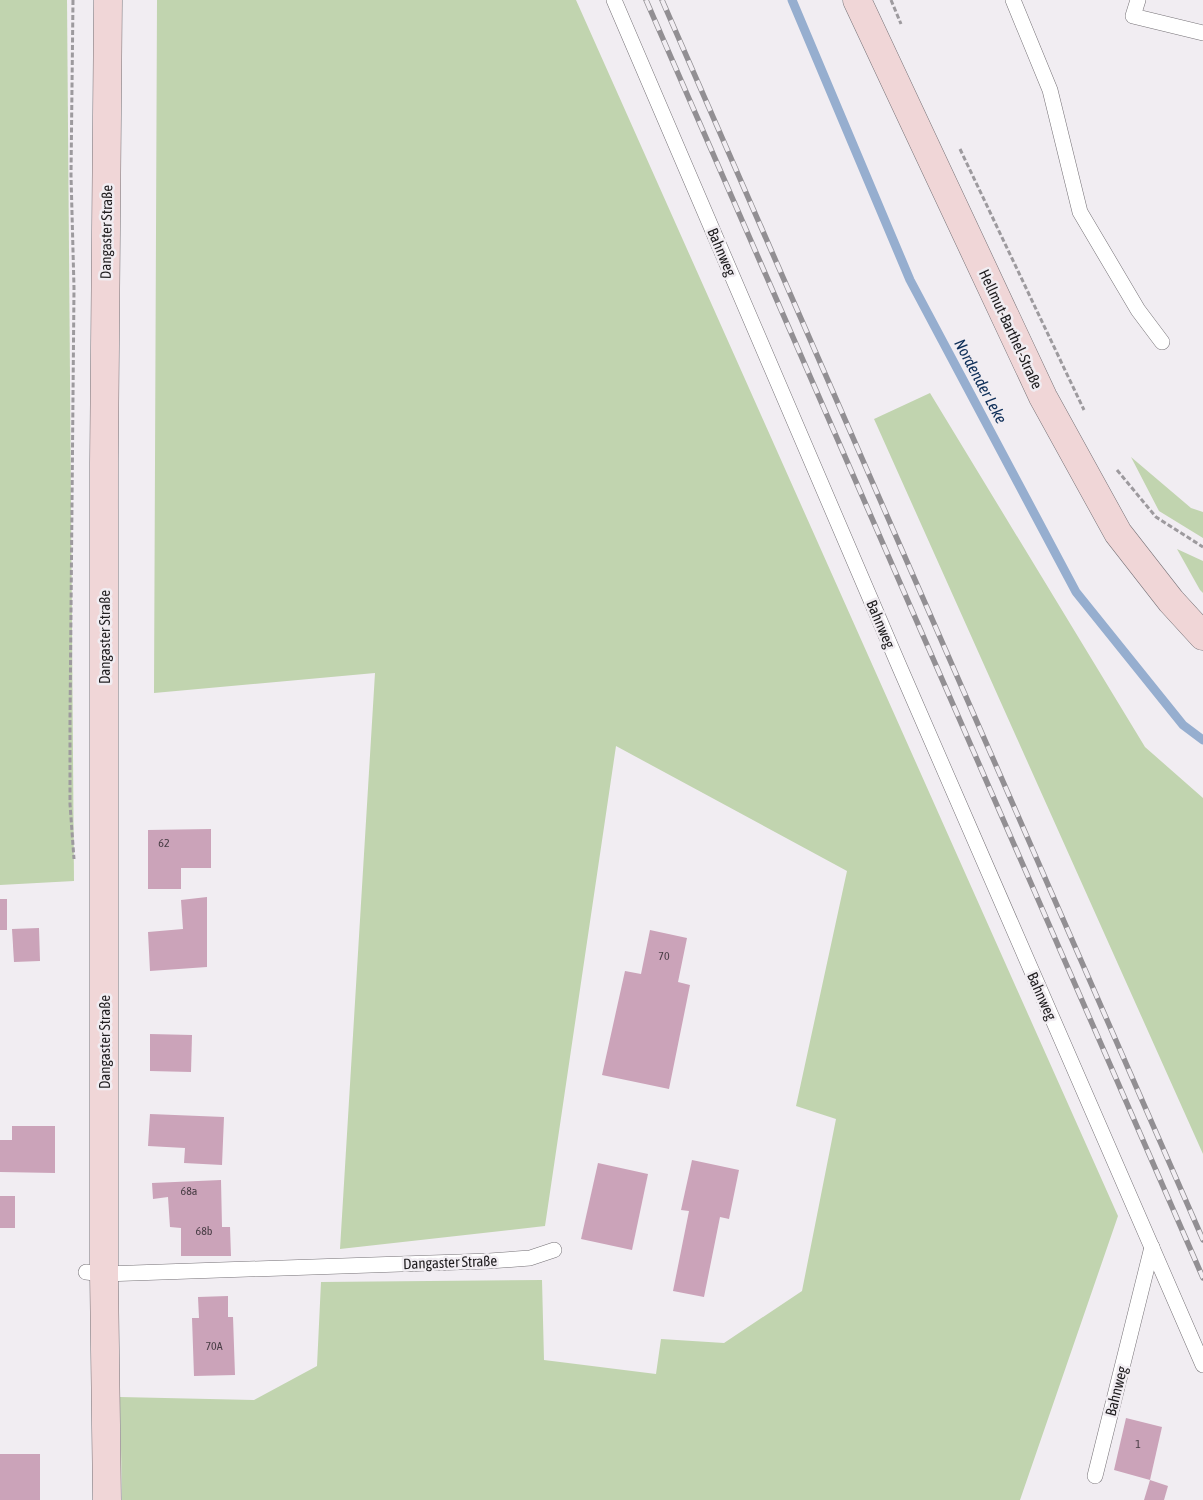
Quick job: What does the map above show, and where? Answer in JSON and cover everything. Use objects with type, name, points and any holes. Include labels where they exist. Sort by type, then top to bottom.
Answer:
[{"type":"street","name":"Dangaster Straße","points":[[107,1500],[95,1273],[108,0]]},
{"type":"street","name":"Hellmut-Barthel-Straße","points":[[857,0],[1043,397],[1118,533],[1171,601],[1203,636]]},
{"type":"lane","name":"Bahnweg","points":[[614,0],[900,668],[1203,1365]]},
{"type":"lane","points":[[1013,0],[1050,90],[1080,212],[1138,310],[1162,342]]},
{"type":"lane","points":[[1138,0],[1133,16],[1203,33]]},
{"type":"lane","name":"Bahnweg","points":[[1095,1476],[1152,1247]]},
{"type":"lane","name":"Dangaster Straße","points":[[95,1273],[506,1260],[530,1258],[554,1250]]},
{"type":"path","points":[[891,0],[902,25]]},
{"type":"path","points":[[958,144],[1086,412]]},
{"type":"path","points":[[1113,464],[1156,518],[1203,547]]},
{"type":"green space","points":[[0,0],[67,0],[74,881],[0,885]]},
{"type":"green space","points":[[157,0],[576,0],[1118,1216],[1020,1500],[122,1500],[120,1397],[254,1400],[317,1366],[321,1282],[542,1280],[544,1360],[656,1374],[661,1339],[724,1343],[802,1291],[836,1119],[796,1106],[847,871],[616,746],[545,1226],[340,1249],[375,673],[154,693]]},
{"type":"green space","points":[[930,393],[1145,747],[1203,798],[1203,1154],[874,419]]},
{"type":"green space","points":[[1131,457],[1191,508],[1203,512],[1203,538],[1159,511]]},
{"type":"green space","points":[[1177,549],[1203,561],[1203,593],[1200,590]]},
{"type":"building","points":[[211,829],[211,868],[181,868],[181,889],[148,889],[148,830]]},
{"type":"building","points":[[207,897],[207,967],[150,971],[148,932],[183,929],[181,900]]},
{"type":"building","points":[[0,899],[7,899],[7,930],[0,930]]},
{"type":"building","points":[[39,928],[40,961],[14,962],[12,929]]},
{"type":"building","points":[[650,930],[687,938],[678,982],[690,985],[669,1089],[602,1075],[625,971],[641,974]]},
{"type":"building","points":[[150,1034],[192,1035],[191,1072],[150,1071]]},
{"type":"building","points":[[150,1114],[224,1117],[222,1165],[184,1163],[185,1148],[148,1146]]},
{"type":"building","points":[[12,1126],[55,1126],[55,1173],[0,1172],[0,1140],[12,1140]]},
{"type":"building","points":[[692,1160],[739,1170],[729,1219],[720,1217],[704,1297],[673,1291],[689,1211],[681,1210]]},
{"type":"building","points":[[598,1163],[648,1174],[632,1250],[581,1239]]},
{"type":"building","points":[[221,1180],[222,1227],[230,1227],[231,1256],[181,1256],[181,1228],[170,1227],[168,1197],[153,1199],[152,1183]]},
{"type":"building","points":[[0,1196],[15,1196],[15,1228],[0,1228]]},
{"type":"building","points":[[228,1296],[228,1317],[233,1317],[235,1375],[194,1376],[192,1318],[199,1318],[198,1297]]},
{"type":"building","points":[[1126,1418],[1162,1427],[1150,1480],[1114,1470]]},
{"type":"building","points":[[0,1454],[40,1454],[40,1500],[0,1500]]},
{"type":"building","points":[[1150,1480],[1168,1486],[1164,1500],[1144,1500]]},
{"type":"waterway","name":"Nordender Leke","points":[[792,0],[910,280],[1076,592],[1183,725],[1203,740]]},
{"type":"railway","points":[[646,0],[1203,1278]]},
{"type":"railway","points":[[662,0],[1203,1240]]}]
